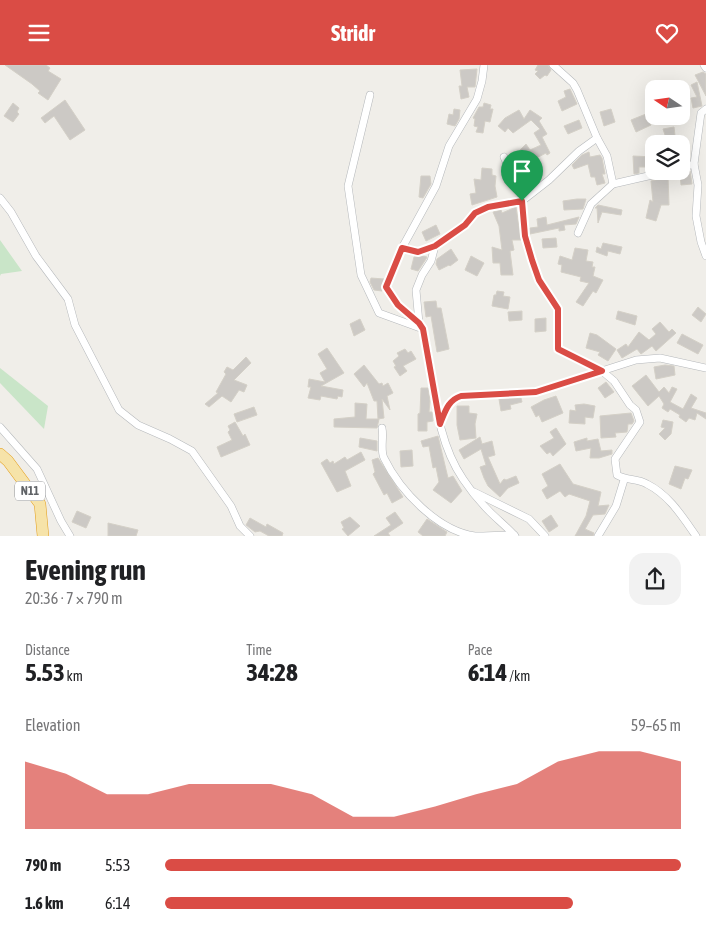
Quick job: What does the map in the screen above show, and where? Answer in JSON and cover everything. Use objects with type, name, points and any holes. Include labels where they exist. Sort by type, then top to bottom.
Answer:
[{"type":"highway","name":"N11","points":[[0,454],[8,461],[40,504],[43,536]]},
{"type":"street","points":[[421,326],[398,305],[386,287],[402,248],[436,186],[449,146],[477,99],[484,65]]},
{"type":"street","points":[[553,65],[577,89],[607,157],[613,184]]},
{"type":"street","points":[[704,65],[706,69]]},
{"type":"street","points":[[370,95],[348,186],[361,275],[379,313],[421,326]]},
{"type":"street","points":[[706,109],[701,113],[694,164],[698,185],[696,216],[706,256]]},
{"type":"street","points":[[402,248],[418,252],[435,246],[465,225],[475,213],[488,207],[522,201],[549,180],[579,151],[597,138]]},
{"type":"street","points":[[504,157],[523,199],[525,236],[539,280],[558,309],[558,349],[602,371],[614,381],[630,405],[636,410],[640,422],[614,459],[617,475],[624,480],[646,483],[664,495],[675,506],[696,536]]},
{"type":"street","points":[[690,165],[694,164]]},
{"type":"street","points":[[578,233],[591,204],[613,184],[645,177]]},
{"type":"street","points":[[0,198],[11,212],[36,256],[68,299],[75,325],[119,410],[138,425],[192,451],[231,506],[240,526],[250,536]]},
{"type":"street","points":[[435,246],[431,261],[422,275],[416,290],[440,424],[446,446],[455,465],[472,491],[514,536]]},
{"type":"street","points":[[440,424],[448,406],[454,398],[461,396],[536,392],[636,360],[660,358],[706,368]]},
{"type":"street","points":[[0,427],[37,469],[70,536]]},
{"type":"street","points":[[382,428],[384,458],[406,492],[426,512],[450,528],[475,535],[514,536]]},
{"type":"street","points":[[598,536],[616,506],[624,480]]},
{"type":"street","points":[[472,491],[529,519],[545,536]]},
{"type":"green space","points":[[0,240],[22,271],[1,274],[0,276]]},
{"type":"green space","points":[[0,368],[48,406],[44,429],[0,383]]},
{"type":"building","points":[[5,65],[46,65],[50,68],[48,71],[61,79],[48,100],[38,93],[40,91],[32,84]]},
{"type":"building","points":[[538,65],[548,65],[551,70],[547,76],[545,75],[540,79],[535,74],[538,71],[535,70]]},
{"type":"building","points":[[477,69],[475,87],[467,87],[469,97],[461,99],[459,86],[462,86],[460,70]]},
{"type":"building","points":[[703,72],[706,74],[706,96],[695,75]]},
{"type":"building","points":[[697,82],[702,106],[693,108],[691,98],[697,97],[691,85]]},
{"type":"building","points":[[570,89],[577,104],[562,111],[558,101],[566,97],[564,91]]},
{"type":"building","points":[[65,100],[85,130],[70,140],[54,116],[45,123],[41,118]]},
{"type":"building","points":[[13,103],[19,108],[17,112],[19,114],[13,122],[4,116]]},
{"type":"building","points":[[484,103],[491,105],[490,109],[493,109],[490,122],[485,121],[483,133],[476,132],[478,127],[474,126],[475,119],[473,118],[479,107],[483,107]]},
{"type":"building","points":[[454,109],[460,110],[459,119],[455,126],[447,124],[449,114],[453,115]]},
{"type":"building","points":[[611,109],[615,122],[604,126],[600,112]]},
{"type":"building","points":[[519,110],[524,119],[530,110],[542,118],[539,121],[547,134],[542,137],[550,153],[547,155],[546,153],[525,164],[518,152],[526,144],[530,150],[541,145],[534,133],[540,129],[531,120],[513,133],[508,128],[505,132],[498,126],[505,118]]},
{"type":"building","points":[[645,114],[645,125],[651,125],[636,132],[631,120]]},
{"type":"building","points":[[579,120],[582,128],[568,134],[564,126]]},
{"type":"building","points":[[674,127],[675,135],[665,135],[663,129]]},
{"type":"building","points":[[589,152],[590,157],[600,155],[602,158],[605,174],[602,174],[605,183],[597,185],[595,177],[591,177],[588,164],[574,169],[572,165],[582,155]]},
{"type":"building","points":[[633,156],[645,157],[645,167],[639,167],[639,173],[634,174]]},
{"type":"building","points":[[482,168],[492,169],[492,175],[496,176],[497,197],[472,205],[470,194],[476,193],[474,179],[481,180]]},
{"type":"building","points":[[690,171],[692,184],[681,185],[681,180],[690,180]]},
{"type":"building","points":[[527,172],[537,172],[537,183],[527,183]]},
{"type":"building","points":[[421,176],[430,176],[431,184],[423,198],[419,197]]},
{"type":"building","points":[[668,180],[669,205],[661,205],[656,221],[646,218],[650,200],[653,202],[651,181]]},
{"type":"building","points":[[586,199],[583,209],[564,210],[563,201]]},
{"type":"building","points":[[598,205],[622,210],[621,215],[602,212],[598,223],[597,208],[595,208]]},
{"type":"building","points":[[516,207],[521,240],[512,240],[514,250],[510,251],[513,275],[501,275],[500,263],[493,263],[492,247],[502,250],[499,226],[493,212],[501,210],[502,213]]},
{"type":"building","points":[[546,217],[547,225],[579,217],[576,224],[564,225],[565,230],[559,231],[559,228],[530,234],[530,228],[538,227],[537,219]]},
{"type":"building","points":[[436,225],[440,234],[426,241],[422,232]]},
{"type":"building","points":[[556,238],[557,247],[543,248],[542,239]]},
{"type":"building","points":[[603,243],[622,247],[620,254],[608,251],[607,256],[596,252],[597,247],[601,249]]},
{"type":"building","points":[[575,248],[588,250],[586,261],[593,262],[592,267],[595,267],[593,276],[603,280],[596,293],[593,291],[583,306],[576,302],[589,283],[580,281],[581,277],[561,272],[562,265],[558,264],[560,256],[572,260]]},
{"type":"building","points":[[451,249],[458,260],[450,266],[439,270],[436,264],[437,259]]},
{"type":"building","points":[[471,256],[484,263],[477,276],[465,270]]},
{"type":"building","points":[[414,257],[427,257],[418,271],[411,269]]},
{"type":"building","points":[[371,278],[384,279],[381,287],[382,291],[374,290],[370,282]]},
{"type":"building","points":[[497,291],[504,292],[503,296],[510,297],[508,309],[492,306],[494,295],[496,295]]},
{"type":"building","points":[[436,301],[437,308],[441,308],[449,349],[437,352],[431,316],[426,317],[424,302]]},
{"type":"building","points":[[698,307],[706,314],[701,322],[692,315]]},
{"type":"building","points":[[522,311],[522,320],[509,321],[508,312]]},
{"type":"building","points":[[618,311],[637,316],[635,325],[616,319]]},
{"type":"building","points":[[546,318],[546,331],[535,332],[535,319]]},
{"type":"building","points":[[360,319],[365,330],[354,336],[350,324]]},
{"type":"building","points":[[660,322],[669,332],[672,329],[676,333],[656,351],[652,346],[641,354],[637,349],[622,358],[617,350],[626,344],[628,347],[639,332],[649,340],[656,334],[652,329]]},
{"type":"building","points":[[590,333],[597,335],[616,349],[608,361],[598,355],[600,352],[586,348]]},
{"type":"building","points":[[682,334],[703,345],[698,354],[677,343]]},
{"type":"building","points":[[327,348],[344,373],[321,386],[343,390],[342,397],[338,396],[337,399],[321,396],[320,400],[308,398],[311,387],[308,387],[309,379],[325,382],[320,373],[327,369],[318,354]]},
{"type":"building","points":[[405,349],[408,353],[411,351],[416,359],[403,366],[407,371],[400,376],[394,367],[396,366],[393,361],[399,356],[397,353]]},
{"type":"building","points":[[246,357],[251,363],[234,380],[247,385],[244,392],[239,390],[231,402],[222,396],[209,407],[205,404],[218,393],[216,392],[226,374],[224,372],[227,367],[233,370]]},
{"type":"building","points":[[364,365],[379,384],[382,383],[383,386],[388,383],[393,393],[387,396],[390,410],[382,399],[384,418],[378,419],[377,401],[374,401],[367,383],[364,387],[354,374]]},
{"type":"building","points":[[674,366],[675,375],[656,379],[654,367]]},
{"type":"building","points":[[646,375],[659,392],[664,387],[669,393],[672,387],[677,389],[670,402],[683,409],[691,394],[697,398],[691,408],[706,413],[706,419],[697,413],[695,420],[689,418],[686,422],[679,417],[680,415],[670,409],[668,412],[662,408],[664,404],[659,396],[648,406],[632,386]]},
{"type":"building","points":[[606,382],[614,392],[605,398],[598,388]]},
{"type":"building","points":[[421,388],[428,388],[429,412],[432,412],[433,421],[427,422],[427,431],[418,431]]},
{"type":"building","points":[[556,396],[563,413],[542,422],[539,415],[536,417],[531,407]]},
{"type":"building","points":[[521,398],[522,402],[510,405],[511,409],[501,411],[499,399]]},
{"type":"building","points":[[355,403],[367,404],[366,419],[379,419],[377,428],[334,427],[334,419],[355,417]]},
{"type":"building","points":[[575,405],[595,406],[593,418],[585,417],[585,424],[569,423],[570,410],[576,411]]},
{"type":"building","points":[[457,406],[469,406],[469,413],[477,414],[475,424],[476,438],[460,440],[457,425]]},
{"type":"building","points":[[254,407],[257,415],[237,422],[234,414]]},
{"type":"building","points":[[631,413],[634,421],[632,424],[628,424],[627,432],[615,433],[616,437],[601,438],[600,416]]},
{"type":"building","points":[[663,420],[673,422],[671,434],[665,440],[659,434],[665,428],[661,427]]},
{"type":"building","points":[[235,422],[243,436],[245,434],[250,445],[221,457],[217,447],[232,440],[228,432],[230,430],[228,426]]},
{"type":"building","points":[[556,428],[566,444],[553,456],[550,452],[547,454],[540,446],[554,438],[550,432]]},
{"type":"building","points":[[438,436],[448,478],[453,476],[462,491],[451,503],[433,490],[439,482],[436,467],[433,468],[429,446],[423,447],[421,441]]},
{"type":"building","points":[[480,437],[482,444],[492,441],[495,455],[488,457],[500,484],[504,479],[516,476],[519,483],[508,488],[500,497],[488,486],[484,478],[480,467],[486,465],[481,449],[464,459],[459,450]]},
{"type":"building","points":[[360,438],[377,441],[377,451],[359,447]]},
{"type":"building","points":[[587,438],[587,441],[598,439],[601,451],[612,450],[612,454],[599,458],[590,458],[591,448],[576,451],[574,442]]},
{"type":"building","points":[[412,450],[413,466],[401,467],[400,451]]},
{"type":"building","points":[[361,452],[365,460],[345,471],[351,486],[337,492],[321,463],[327,459],[330,463],[333,461],[334,464],[345,457],[347,460]]},
{"type":"building","points":[[378,458],[403,497],[392,503],[387,493],[384,495],[373,474],[375,472],[372,460]]},
{"type":"building","points":[[560,464],[573,484],[601,492],[598,506],[609,505],[605,514],[593,515],[585,529],[594,533],[593,536],[575,536],[586,516],[590,501],[569,494],[565,497],[560,491],[547,499],[542,490],[548,486],[542,474]]},
{"type":"building","points":[[675,466],[692,470],[688,479],[685,478],[681,489],[669,484]]},
{"type":"building","points":[[77,511],[91,517],[86,528],[72,522]]},
{"type":"building","points":[[395,512],[403,523],[388,533],[390,536],[374,536],[391,525],[386,518]]},
{"type":"building","points":[[551,515],[558,526],[549,532],[542,521]]},
{"type":"building","points":[[350,517],[360,526],[348,536],[342,529],[344,528],[341,522]]},
{"type":"building","points":[[250,518],[266,527],[267,524],[283,533],[282,536],[269,536],[260,531],[255,532],[246,525]]},
{"type":"building","points":[[427,519],[447,532],[445,536],[423,536],[418,532]]},
{"type":"building","points":[[108,523],[138,530],[136,536],[108,536]]},
{"type":"route","points":[[522,201],[525,236],[532,260],[539,280],[558,309],[558,349],[602,371],[536,392],[484,393],[454,398],[440,424],[423,329],[419,323],[398,305],[386,287],[402,248],[418,252],[435,246],[465,225],[475,213],[488,207],[522,201]]}]
